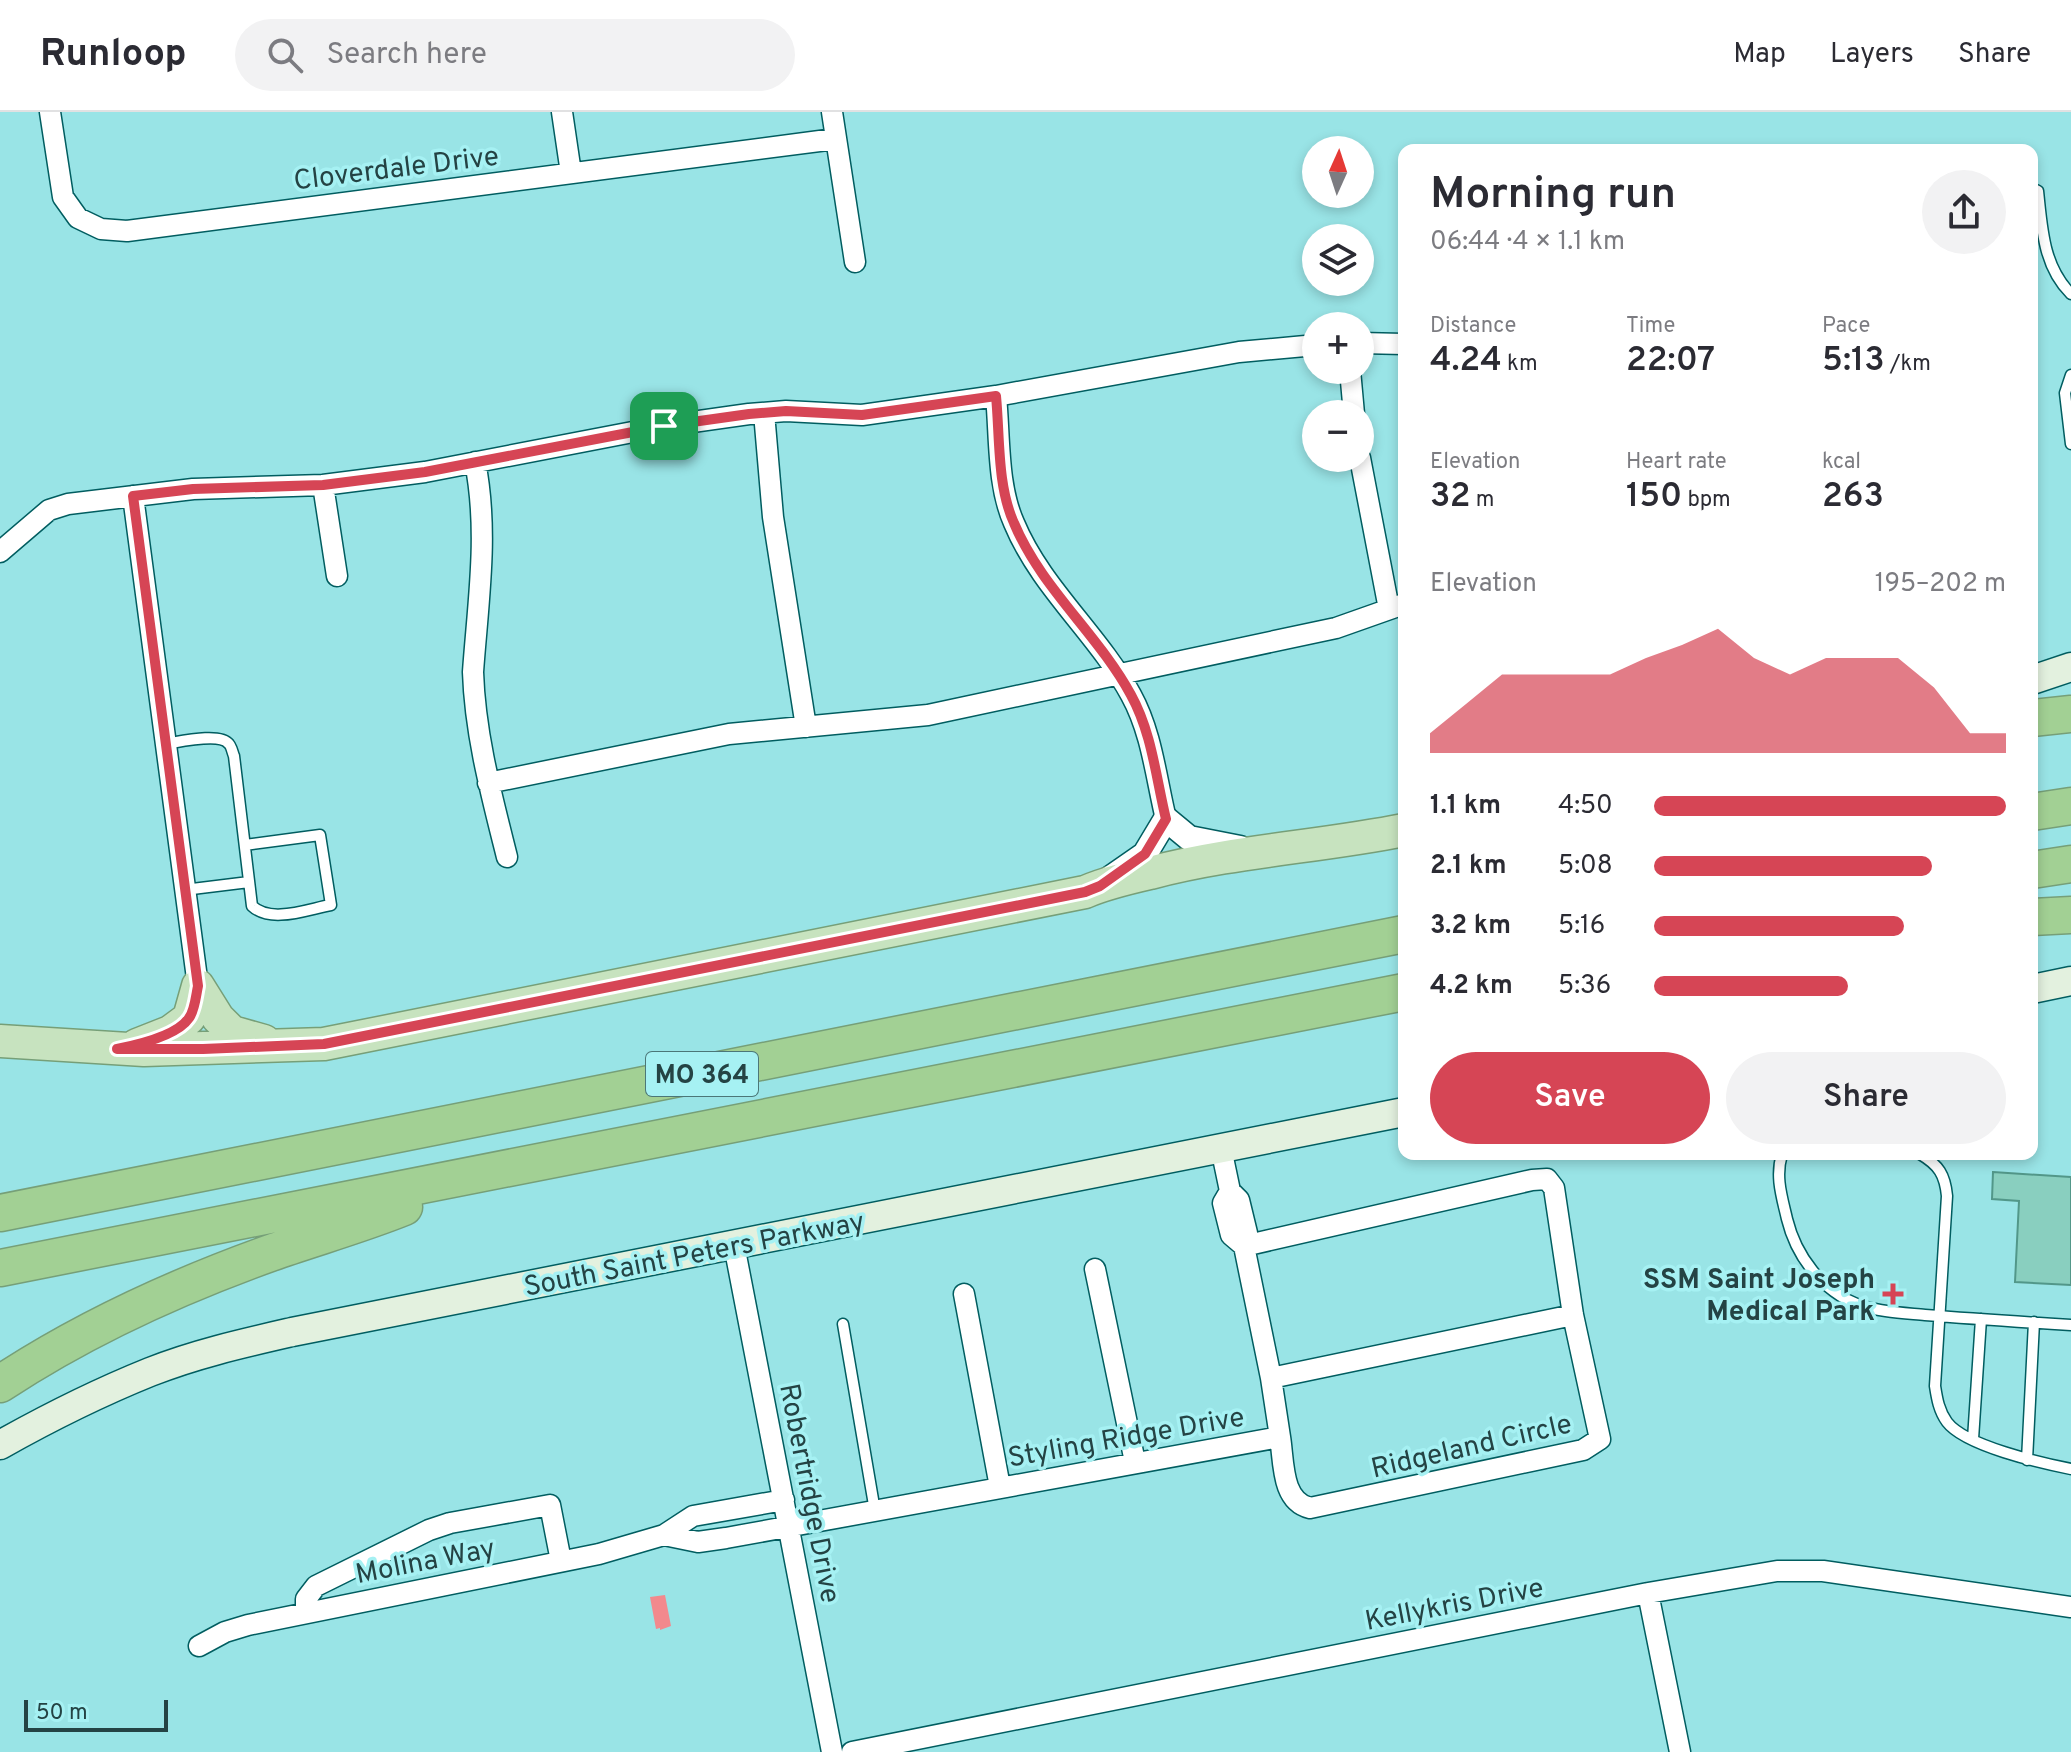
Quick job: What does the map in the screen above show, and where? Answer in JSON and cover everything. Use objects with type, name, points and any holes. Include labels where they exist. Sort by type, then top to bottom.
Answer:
[{"type":"highway","points":[[2038,717],[2071,714]]},
{"type":"highway","points":[[2038,811],[2071,806]]},
{"type":"highway","points":[[2038,869],[2071,864]]},
{"type":"highway","points":[[2038,917],[2071,915]]},
{"type":"highway","name":"MO 364","points":[[0,1213],[1398,935]]},
{"type":"highway","name":"MO 364","points":[[0,1268],[1398,993]]},
{"type":"highway","points":[[0,1384],[87,1334],[210,1275],[354,1227],[484,1175]]},
{"type":"main road","points":[[2038,678],[2071,667]]},
{"type":"main road","points":[[0,1041],[117,1049],[324,1044],[937,923],[1085,892],[1180,865],[1398,831]]},
{"type":"main road","points":[[2038,988],[2071,981]]},
{"type":"main road","points":[[198,986],[218,1018],[232,1032],[278,1045]]},
{"type":"main road","points":[[117,1049],[144,1043],[170,1032],[189,1018],[198,986]]},
{"type":"main road","name":"South Saint Peters Parkway","points":[[0,1445],[88,1399],[152,1371],[220,1349],[292,1332],[1398,1113]]},
{"type":"street","name":"Cloverdale Drive","points":[[50,112],[63,197],[78,218],[101,229],[127,231],[835,139]]},
{"type":"street","points":[[562,112],[571,173]]},
{"type":"street","points":[[832,112],[855,262]]},
{"type":"street","points":[[1374,343],[1398,344]]},
{"type":"street","points":[[0,552],[49,510],[68,504],[193,489],[323,485],[425,472],[664,426],[786,411],[862,415],[996,396],[1239,352],[1302,346]]},
{"type":"street","points":[[996,396],[1004,483],[1012,521],[1035,566],[1075,614],[1131,695],[1150,742],[1166,819],[1189,838],[1259,851]]},
{"type":"street","points":[[764,413],[773,517],[806,727]]},
{"type":"street","points":[[475,462],[483,528],[473,696],[488,783],[507,857]]},
{"type":"street","points":[[488,783],[729,734],[928,715],[1336,628],[1397,607],[1363,472]]},
{"type":"street","points":[[323,485],[337,576]]},
{"type":"street","points":[[133,496],[198,986]]},
{"type":"street","points":[[1100,886],[1145,854],[1166,819]]},
{"type":"street","name":"Styling Ridge Drive","points":[[789,1526],[1280,1437],[1244,1246],[1247,1233],[1239,1200],[1230,1191],[1221,1148]]},
{"type":"street","name":"Ridgeland Circle","points":[[1244,1246],[1547,1179],[1554,1188],[1573,1315],[1600,1439],[1592,1446],[1310,1508],[1300,1506],[1292,1498],[1287,1486],[1280,1437]]},
{"type":"street","name":"Robertridge Drive","points":[[734,1245],[832,1752]]},
{"type":"street","points":[[1095,1269],[1135,1462]]},
{"type":"street","points":[[964,1294],[1000,1487]]},
{"type":"street","points":[[1271,1378],[1573,1315]]},
{"type":"street","name":"Molina Way","points":[[199,1646],[237,1628],[561,1561],[664,1535],[693,1516],[784,1500]]},
{"type":"street","points":[[306,1613],[306,1599],[316,1586],[429,1530],[450,1523],[550,1505],[561,1561]]},
{"type":"street","name":"Molina Way","points":[[664,1535],[698,1542],[789,1526]]},
{"type":"street","name":"Kellykris Drive","points":[[852,1752],[1648,1593],[1777,1571],[1823,1571],[2071,1607]]},
{"type":"street","points":[[1648,1593],[1680,1752]]},
{"type":"lane","points":[[2038,191],[2043,245],[2061,284],[2071,294]]},
{"type":"lane","points":[[2071,375],[2065,393],[2071,444]]},
{"type":"lane","points":[[165,744],[213,738],[230,744],[252,906],[272,915],[331,905],[320,835],[245,845]]},
{"type":"lane","points":[[184,890],[249,882]]},
{"type":"lane","points":[[1780,1160],[1779,1184],[1791,1235],[1804,1261],[1828,1286],[1858,1305],[1939,1316],[2071,1325]]},
{"type":"lane","points":[[1929,1160],[1937,1165],[1946,1180],[1947,1196],[1935,1386],[1938,1407],[1949,1425],[1973,1439],[2027,1460],[2071,1469]]},
{"type":"lane","points":[[1973,1439],[1981,1319]]},
{"type":"lane","points":[[2027,1460],[2034,1322]]},
{"type":"lane","points":[[843,1324],[875,1511]]},
{"type":"shaded area","points":[[665,1595],[671,1626],[660,1630],[656,1629],[650,1597]]},
{"type":"building","points":[[1993,1172],[2071,1177],[2071,1285],[2015,1282],[2019,1201],[1992,1199]]},
{"type":"place","name":"SSM Saint Joseph Medical Park","points":[[1893,1294]]},
{"type":"route","points":[[996,396],[1004,483],[1012,521],[1035,566],[1075,614],[1131,695],[1150,742],[1166,819],[1145,854],[1100,886],[1085,892],[324,1044],[117,1049],[144,1043],[170,1032],[189,1018],[198,986],[133,496],[193,489],[323,485],[425,472],[664,426],[786,411],[862,415],[996,396]]}]
